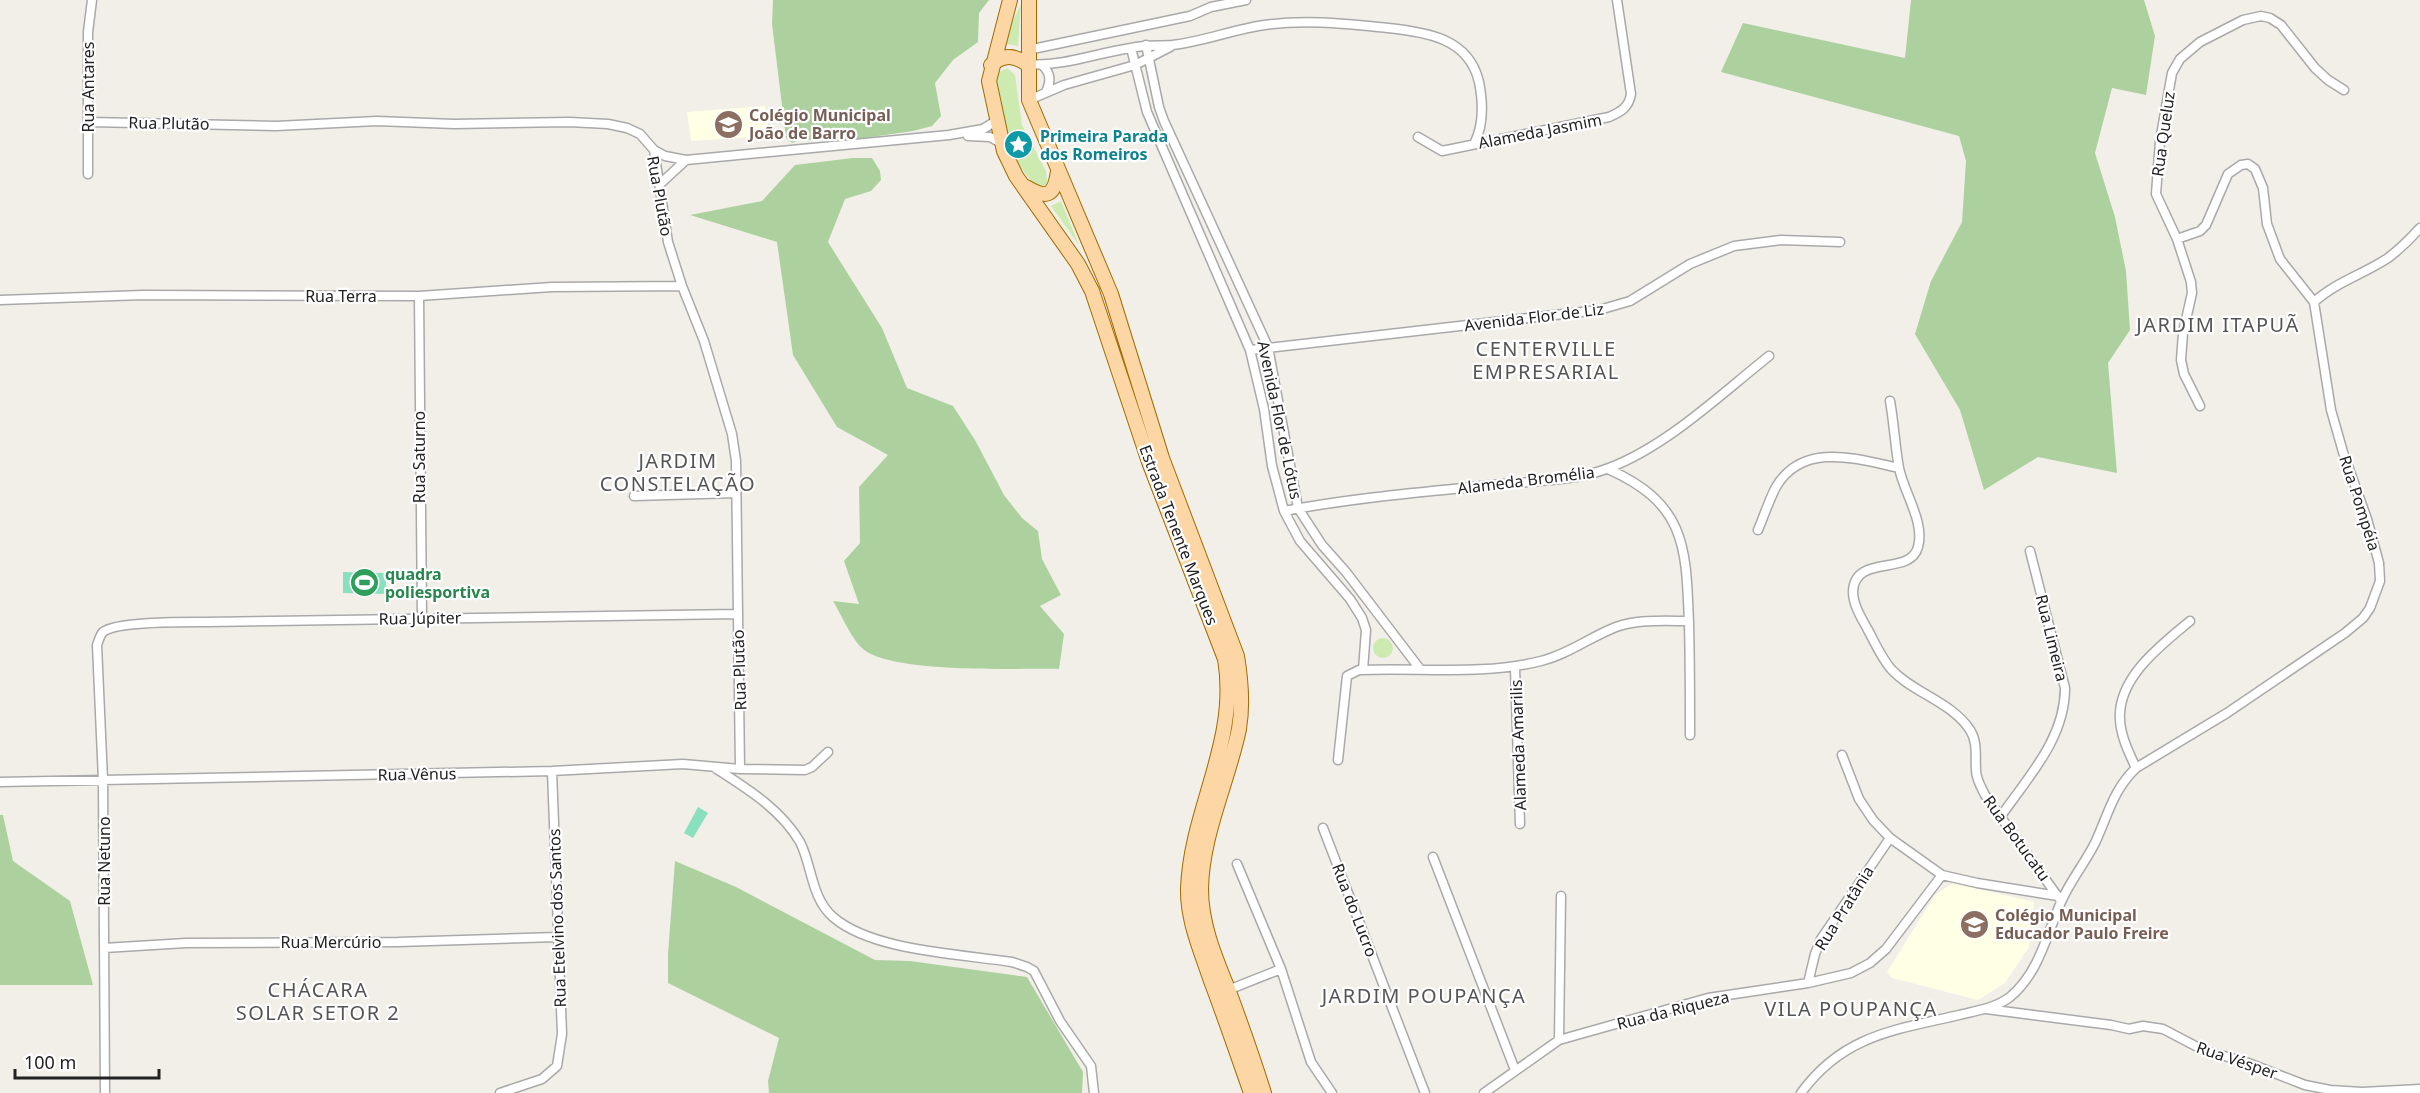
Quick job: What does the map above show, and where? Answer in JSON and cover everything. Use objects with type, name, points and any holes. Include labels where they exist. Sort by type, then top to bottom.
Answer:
[{"type":"main road","name":"Estrada Tenente Marques","points":[[1010,0],[989,81],[1001,143],[1009,164],[1078,264],[1092,291],[1149,462],[1225,659],[1228,679],[1226,727],[1194,845],[1189,901],[1199,945],[1251,1093]]},
{"type":"main road","name":"Estrada Tenente Marques","points":[[1029,0],[1029,100],[1110,294],[1162,458],[1238,656],[1241,678],[1239,727],[1207,848],[1201,887],[1205,924],[1264,1093]]},
{"type":"main road","points":[[992,65],[1006,56],[1028,64]]},
{"type":"main road","points":[[1025,186],[1043,195],[1050,194],[1055,189],[1058,172]]},
{"type":"street","name":"Rua Antares","points":[[88,174],[88,32],[92,0]]},
{"type":"street","points":[[1028,50],[1190,16],[1211,7],[1246,0]]},
{"type":"street","name":"Alameda Jasmim","points":[[1418,137],[1442,151],[1609,117],[1626,107],[1630,101],[1631,82],[1617,0]]},
{"type":"street","name":"Rua Queluz","points":[[2200,406],[2184,374],[2181,360],[2183,333],[2192,293],[2177,238],[2159,203],[2156,183],[2172,73],[2180,58],[2200,42],[2243,20],[2266,16],[2281,25],[2315,68],[2344,90]]},
{"type":"street","points":[[1028,64],[1042,65],[1146,45],[1173,45],[1241,28],[1290,22],[1336,23],[1398,29],[1440,37],[1457,47],[1469,60],[1477,76],[1482,98],[1478,136],[1474,144]]},
{"type":"street","name":"Avenida Flor de Lótus","points":[[1146,45],[1164,121],[1268,347],[1299,508],[1322,545],[1346,572],[1420,669]]},
{"type":"street","points":[[1029,100],[1064,85],[1135,65],[1173,45]]},
{"type":"street","name":"Avenida Flor de Lótus","points":[[1131,48],[1147,112],[1250,350],[1264,409],[1272,466],[1284,511],[1300,541],[1350,599],[1362,618],[1366,630],[1363,669]]},
{"type":"street","points":[[1042,65],[1047,70],[1050,80],[1046,92]]},
{"type":"street","points":[[654,150],[665,156],[686,160],[950,135],[983,129],[996,121]]},
{"type":"street","name":"Rua Plutão","points":[[88,122],[276,126],[377,122],[589,123],[627,128],[640,134],[654,150],[668,242],[682,286],[704,341],[732,434],[736,461],[740,769]]},
{"type":"street","points":[[950,135],[984,136],[1001,143]]},
{"type":"street","points":[[660,184],[686,160]]},
{"type":"street","name":"Rua Pompéia","points":[[1985,1009],[2009,998],[2024,981],[2048,938],[2060,898],[2095,843],[2114,797],[2124,780],[2136,768],[2227,713],[2345,633],[2363,618],[2377,593],[2380,581],[2379,563],[2367,519],[2331,410],[2314,302],[2280,259],[2267,224],[2256,169],[2248,164],[2241,165],[2229,174],[2206,225],[2200,231],[2177,238]]},
{"type":"street","points":[[2314,302],[2328,289],[2386,259],[2406,244],[2420,228]]},
{"type":"street","name":"Avenida Flor de Liz","points":[[1250,350],[1599,310],[1630,301],[1690,264],[1734,246],[1781,240],[1840,242]]},
{"type":"street","name":"Rua Terra","points":[[0,300],[143,295],[418,296],[552,287],[682,286]]},
{"type":"street","name":"Rua Saturno","points":[[418,296],[422,618]]},
{"type":"street","name":"Alameda Bromélia","points":[[1284,511],[1435,491],[1561,478],[1608,469],[1640,453],[1683,424],[1770,356]]},
{"type":"street","name":"Rua Botucatu","points":[[1890,401],[1899,468],[1918,524],[1920,539],[1918,550],[1906,562],[1871,568],[1863,572],[1853,592],[1856,606],[1880,653],[1892,670],[1950,711],[1970,730],[1974,738],[1977,780],[1985,795],[2060,898]]},
{"type":"street","points":[[1758,530],[1777,487],[1788,472],[1798,464],[1812,458],[1832,456],[1899,468]]},
{"type":"street","points":[[1608,469],[1640,488],[1661,506],[1673,521],[1682,542],[1687,565],[1690,735]]},
{"type":"street","points":[[634,496],[736,493]]},
{"type":"street","name":"Rua Limeira","points":[[2001,816],[2054,740],[2065,706],[2065,688],[2030,551]]},
{"type":"street","name":"Rua Júpiter","points":[[103,631],[138,624],[737,614]]},
{"type":"street","points":[[1338,760],[1347,676],[1363,669],[1478,671],[1515,666],[1557,657],[1625,624],[1689,621]]},
{"type":"street","points":[[2136,768],[2126,746],[2120,720],[2124,697],[2140,668],[2190,621]]},
{"type":"street","name":"Rua Netuno","points":[[103,631],[97,645],[103,780],[105,1093]]},
{"type":"street","name":"Alameda Amarilis","points":[[1515,666],[1520,824]]},
{"type":"street","name":"Rua Vênus","points":[[0,782],[552,771],[683,764],[740,769],[805,770],[812,767],[828,752]]},
{"type":"street","points":[[1842,755],[1859,799],[1873,820],[1890,838],[1941,874],[2060,898]]},
{"type":"street","points":[[712,766],[761,798],[790,829],[801,844],[822,904],[832,916],[874,939],[911,947],[1012,962],[1034,971],[1060,1021],[1091,1066],[1094,1093]]},
{"type":"street","name":"Rua Etelvino dos Santos","points":[[500,1093],[542,1079],[557,1066],[562,1034],[552,771]]},
{"type":"street","name":"Rua do Lucro","points":[[1323,828],[1425,1093]]},
{"type":"street","name":"Rua Pratânia","points":[[1808,983],[1821,939],[1890,838]]},
{"type":"street","points":[[1433,857],[1515,1070]]},
{"type":"street","points":[[1237,864],[1281,969],[1311,1062],[1332,1093]]},
{"type":"street","name":"Rua da Riqueza","points":[[1484,1093],[1559,1040],[1708,998],[1808,983],[1843,975],[1870,963],[1886,949],[1941,874]]},
{"type":"street","points":[[1559,1040],[1561,896]]},
{"type":"street","name":"Rua Mercúrio","points":[[104,948],[186,943],[398,942],[557,937]]},
{"type":"street","points":[[1228,990],[1281,969]]},
{"type":"street","points":[[1801,1093],[1826,1065],[1844,1051],[1889,1030],[1985,1009]]},
{"type":"street","name":"Rua Vésper","points":[[1985,1009],[2111,1024],[2129,1029],[2143,1026],[2163,1029],[2205,1051],[2243,1060],[2305,1085],[2330,1090],[2362,1092],[2420,1089]]},
{"type":"shaded area","name":"Colégio Municipal João de Barro","points":[[765,106],[769,136],[691,141],[687,112]]},
{"type":"shaded area","name":"Colégio Municipal Educador Paulo Freire","points":[[1953,883],[2034,902],[2029,947],[2005,983],[1978,1000],[1892,978],[1887,972],[1935,895]]},
{"type":"green space","points":[[773,0],[989,0],[979,13],[978,42],[953,60],[935,83],[941,116],[932,126],[850,140],[800,140],[792,143],[786,138],[772,24]]},
{"type":"green space","points":[[1911,0],[2144,0],[2155,36],[2146,95],[2112,88],[2095,153],[2115,217],[2126,271],[2130,330],[2108,363],[2117,473],[2038,457],[1984,490],[1960,410],[1915,334],[1931,281],[1962,222],[1966,161],[1959,136],[1721,72],[1743,23],[1905,58]]},
{"type":"green space","points":[[1021,4],[1018,46],[1002,43]]},
{"type":"green space","points":[[1007,68],[1015,75],[1022,125],[1046,171],[1048,188],[1039,189],[1028,177],[1019,164],[1008,139],[997,80],[999,72]]},
{"type":"green space","points":[[872,158],[880,171],[881,180],[871,191],[845,199],[828,242],[882,328],[907,388],[953,406],[975,440],[1004,495],[1022,518],[1038,531],[1042,559],[1061,595],[1040,606],[1064,634],[1059,669],[956,668],[900,663],[878,657],[859,645],[833,601],[859,604],[844,561],[860,543],[859,487],[888,455],[837,427],[793,355],[777,242],[690,215],[762,201],[795,165]]},
{"type":"green space","points":[[1061,201],[1079,245],[1051,206]]},
{"type":"green space","name":"quadra poliesportiva","points":[[343,572],[385,573],[387,594],[343,593]]},
{"type":"green space","points":[[1379,638],[1387,638],[1393,644],[1393,652],[1387,658],[1379,658],[1373,652],[1373,644]]},
{"type":"green space","points":[[698,807],[708,813],[693,838],[684,833]]},
{"type":"green space","points":[[0,815],[3,815],[13,861],[70,901],[93,985],[0,985]]},
{"type":"green space","points":[[675,861],[736,887],[875,960],[910,961],[1027,977],[1083,1072],[1082,1093],[769,1093],[768,1081],[779,1038],[668,983]]},
{"type":"place","name":"Colégio Municipal João de Barro","points":[[728,124]]},
{"type":"place","name":"Primeira Parada dos Romeiros","points":[[1019,145]]},
{"type":"place","name":"quadra poliesportiva","points":[[364,583]]},
{"type":"place","name":"Colégio Municipal Educador Paulo Freire","points":[[1974,924]]},
{"type":"district","name":"JARDIM ITAPUÃ","points":[[2218,325]]},
{"type":"district","name":"CENTERVILLE EMPRESARIAL","points":[[1546,360]]},
{"type":"district","name":"JARDIM CONSTELAÇÃO","points":[[678,472]]},
{"type":"district","name":"JARDIM POUPANÇA","points":[[1424,996]]},
{"type":"district","name":"CHÁCARA SOLAR SETOR 2","points":[[318,1002]]},
{"type":"district","name":"VILA POUPANÇA","points":[[1851,1009]]}]
